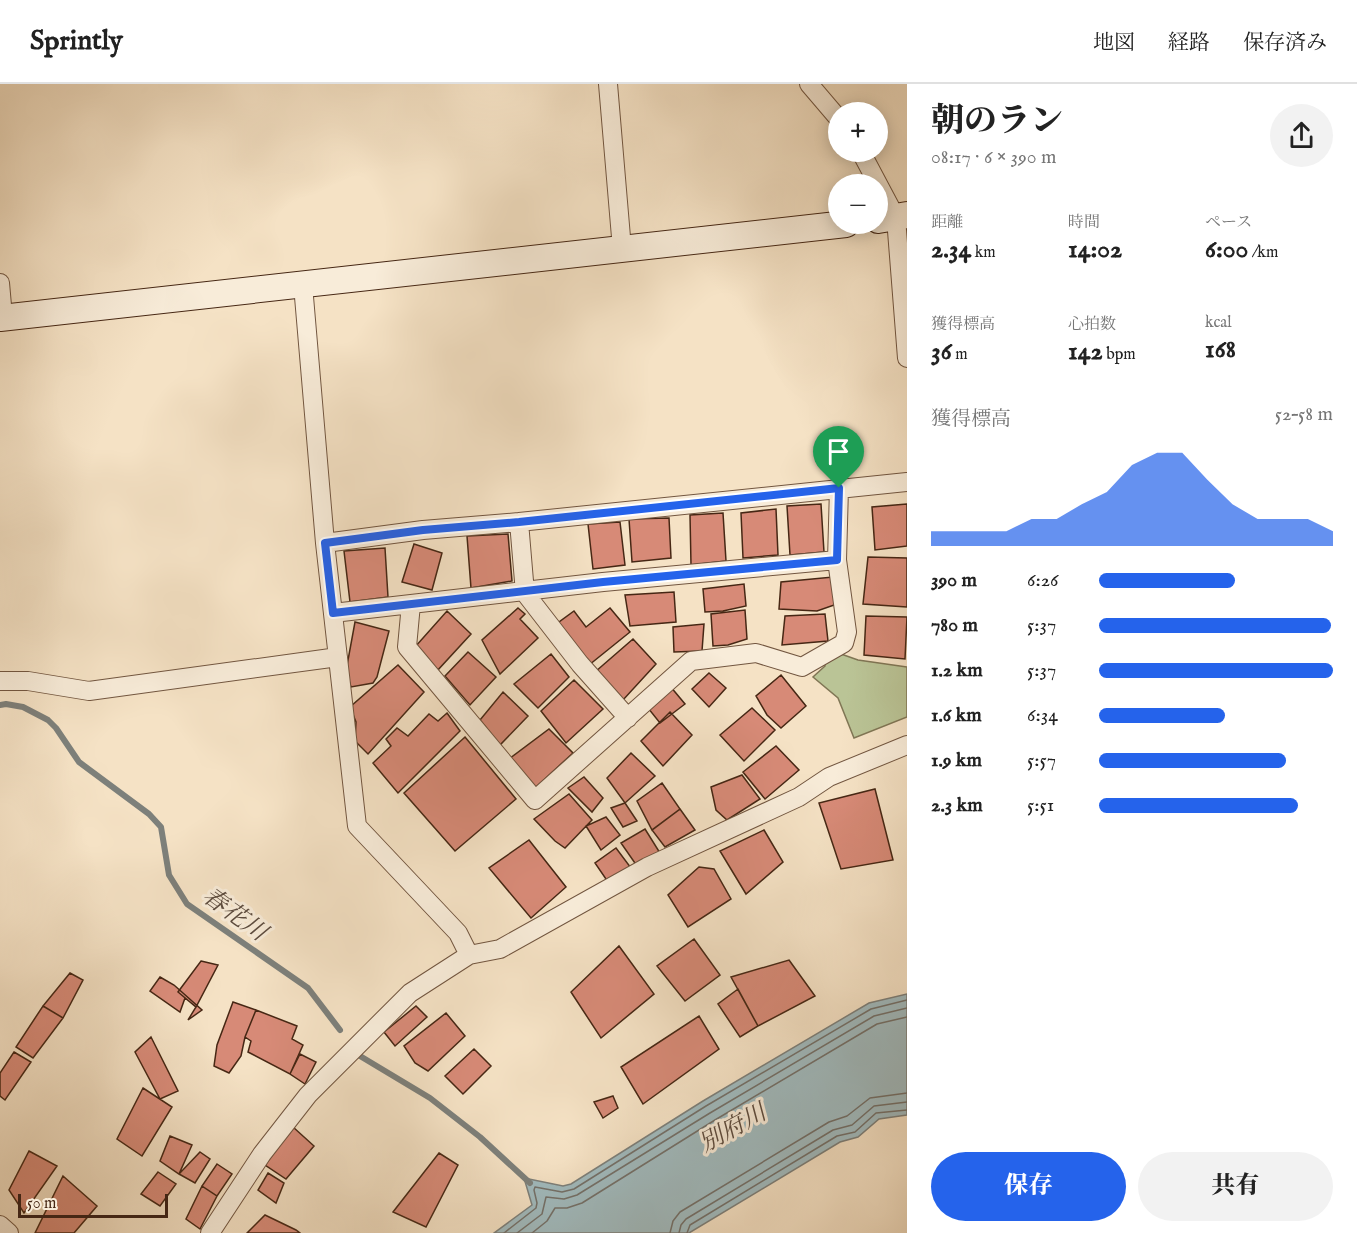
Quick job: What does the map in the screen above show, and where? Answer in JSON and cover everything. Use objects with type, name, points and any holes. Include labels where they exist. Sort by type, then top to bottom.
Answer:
[{"type":"street","points":[[608,84],[622,249]]},
{"type":"street","points":[[809,84],[828,106]]},
{"type":"street","points":[[866,162],[894,218],[907,358]]},
{"type":"street","points":[[0,284],[2,317],[828,226]]},
{"type":"street","points":[[303,285],[325,543],[357,826],[458,933],[469,956]]},
{"type":"street","points":[[325,543],[423,530],[907,482]]},
{"type":"street","points":[[411,604],[407,647],[535,800],[691,661],[756,653],[802,667],[844,643],[847,632],[837,560],[839,488]]},
{"type":"street","points":[[519,522],[525,593],[580,664],[628,718]]},
{"type":"street","points":[[333,613],[525,593],[603,582],[837,560]]},
{"type":"street","points":[[0,681],[28,681],[89,692],[338,657]]},
{"type":"street","points":[[210,1233],[262,1154],[308,1095],[410,993],[469,956],[500,949],[647,867],[799,797],[829,777],[907,745]]},
{"type":"street","points":[[0,1225],[9,1233]]},
{"type":"green space","points":[[841,654],[858,660],[907,667],[907,717],[854,738],[838,698],[813,677],[825,666],[823,656]]},
{"type":"water","name":"別府川","points":[[907,994],[907,1115],[879,1119],[858,1137],[840,1142],[689,1233],[494,1233],[532,1205],[524,1178],[563,1186],[571,1184],[703,1101],[869,1003]]},
{"type":"building","points":[[821,504],[824,552],[790,555],[787,506]]},
{"type":"building","points":[[907,504],[907,546],[875,550],[872,507]]},
{"type":"building","points":[[776,509],[778,555],[743,558],[741,513]]},
{"type":"building","points":[[723,513],[726,561],[691,565],[690,515]]},
{"type":"building","points":[[669,518],[671,558],[632,562],[629,519]]},
{"type":"building","points":[[620,522],[625,565],[593,569],[588,524]]},
{"type":"building","points":[[508,534],[512,581],[471,588],[467,536]]},
{"type":"building","points":[[414,544],[442,553],[432,590],[402,582]]},
{"type":"building","points":[[385,548],[388,597],[350,602],[344,551]]},
{"type":"building","points":[[868,557],[907,558],[907,607],[863,604]]},
{"type":"building","points":[[833,577],[837,604],[817,611],[779,609],[781,582]]},
{"type":"building","points":[[744,584],[746,606],[705,612],[703,589]]},
{"type":"building","points":[[674,592],[676,622],[630,626],[625,595]]},
{"type":"building","points":[[518,608],[525,614],[520,619],[538,638],[500,674],[482,640]]},
{"type":"building","points":[[610,608],[630,632],[589,665],[555,625],[574,611],[586,627]]},
{"type":"building","points":[[745,610],[747,639],[728,645],[713,646],[711,614]]},
{"type":"building","points":[[447,611],[471,634],[436,672],[415,647]]},
{"type":"building","points":[[825,614],[828,641],[782,645],[785,616]]},
{"type":"building","points":[[866,616],[907,617],[905,659],[864,655]]},
{"type":"building","points":[[355,622],[389,631],[377,677],[373,683],[351,687],[346,671]]},
{"type":"building","points":[[704,624],[702,651],[674,652],[673,627]]},
{"type":"building","points":[[633,639],[656,664],[623,700],[595,672]]},
{"type":"building","points":[[468,652],[496,677],[470,705],[445,676]]},
{"type":"building","points":[[551,654],[569,677],[538,708],[514,684]]},
{"type":"building","points":[[398,665],[424,692],[368,754],[355,741],[356,722],[350,707]]},
{"type":"building","points":[[709,673],[726,688],[709,707],[692,689]]},
{"type":"building","points":[[781,675],[806,706],[781,728],[767,715],[756,696]]},
{"type":"building","points":[[574,680],[603,709],[566,743],[541,711]]},
{"type":"building","points":[[670,686],[685,704],[660,723],[644,703]]},
{"type":"building","points":[[503,692],[528,716],[500,745],[480,720]]},
{"type":"building","points":[[752,708],[775,730],[744,761],[720,735]]},
{"type":"building","points":[[670,712],[692,735],[663,766],[641,741]]},
{"type":"building","points":[[447,713],[460,731],[398,793],[373,763],[391,746],[386,739],[397,728],[408,736],[429,714],[438,721]]},
{"type":"building","points":[[549,729],[573,753],[534,789],[509,759]]},
{"type":"building","points":[[465,737],[516,799],[455,851],[404,793]]},
{"type":"building","points":[[776,746],[799,770],[765,799],[743,772]]},
{"type":"building","points":[[631,753],[655,776],[625,803],[607,778]]},
{"type":"building","points":[[742,775],[760,799],[727,820],[716,810],[711,787]]},
{"type":"building","points":[[584,777],[603,798],[592,812],[568,788]]},
{"type":"building","points":[[662,783],[680,809],[652,830],[637,801]]},
{"type":"building","points":[[875,789],[893,860],[841,869],[819,803]]},
{"type":"building","points":[[569,794],[592,820],[565,848],[534,819]]},
{"type":"building","points":[[625,803],[637,821],[623,827],[611,808]]},
{"type":"building","points":[[680,809],[695,830],[665,847],[652,830]]},
{"type":"building","points":[[606,817],[620,835],[601,850],[586,826]]},
{"type":"building","points":[[645,829],[660,853],[637,866],[621,843]]},
{"type":"building","points":[[764,830],[783,862],[746,894],[720,851]]},
{"type":"building","points":[[529,840],[566,887],[531,918],[489,868]]},
{"type":"building","points":[[616,848],[631,868],[608,882],[595,863]]},
{"type":"building","points":[[699,867],[714,869],[731,899],[688,927],[668,895]]},
{"type":"building","points":[[694,939],[720,975],[685,1001],[657,966]]},
{"type":"building","points":[[619,946],[654,994],[601,1038],[571,992]]},
{"type":"building","points":[[789,960],[815,996],[758,1026],[731,977]]},
{"type":"building","points":[[201,961],[218,965],[196,1007],[178,992]]},
{"type":"building","points":[[70,973],[83,980],[63,1018],[43,1006]]},
{"type":"building","points":[[160,977],[174,985],[202,1010],[188,1020],[196,1007],[185,998],[180,1012],[150,991]]},
{"type":"building","points":[[738,989],[758,1026],[740,1037],[718,1004]]},
{"type":"building","points":[[233,1002],[256,1010],[245,1037],[241,1056],[229,1073],[214,1066],[217,1045]]},
{"type":"building","points":[[43,1006],[63,1018],[33,1058],[16,1047]]},
{"type":"building","points":[[416,1006],[427,1017],[395,1046],[384,1032]]},
{"type":"building","points":[[256,1010],[297,1026],[292,1039],[303,1045],[290,1074],[248,1052],[251,1041],[245,1037]]},
{"type":"building","points":[[446,1013],[465,1036],[428,1071],[415,1063],[404,1046]]},
{"type":"building","points":[[699,1016],[719,1049],[643,1104],[621,1067]]},
{"type":"building","points":[[151,1037],[178,1091],[160,1099],[135,1052]]},
{"type":"building","points":[[474,1049],[491,1066],[463,1094],[445,1076]]},
{"type":"building","points":[[14,1052],[31,1062],[5,1100],[0,1096],[0,1073]]},
{"type":"building","points":[[300,1054],[316,1062],[305,1084],[290,1074]]},
{"type":"building","points":[[143,1088],[172,1107],[142,1156],[117,1139]]},
{"type":"building","points":[[613,1096],[618,1108],[603,1118],[594,1102]]},
{"type":"building","points":[[293,1127],[314,1146],[286,1179],[265,1165]]},
{"type":"building","points":[[170,1136],[192,1145],[179,1174],[160,1161]]},
{"type":"building","points":[[29,1151],[57,1166],[24,1213],[9,1190]]},
{"type":"building","points":[[200,1152],[210,1159],[195,1183],[179,1174]]},
{"type":"building","points":[[439,1153],[458,1165],[426,1227],[393,1212]]},
{"type":"building","points":[[217,1164],[232,1174],[217,1196],[202,1186]]},
{"type":"building","points":[[158,1172],[176,1184],[160,1206],[141,1194]]},
{"type":"building","points":[[268,1173],[284,1183],[276,1203],[258,1190]]},
{"type":"building","points":[[63,1176],[97,1206],[74,1233],[35,1233]]},
{"type":"building","points":[[202,1186],[217,1196],[200,1229],[186,1219]]},
{"type":"building","points":[[265,1215],[296,1230],[300,1233],[247,1233]]},
{"type":"waterway","name":"春花川","points":[[0,705],[23,707],[48,720],[79,762],[149,814],[161,827],[169,875],[187,904],[308,988],[340,1030]]},
{"type":"waterway","name":"春花川","points":[[360,1056],[430,1098],[480,1137],[530,1183]]},
{"type":"route","points":[[839,488],[837,560],[603,582],[525,593],[333,613],[325,543],[423,530],[839,488]]}]
